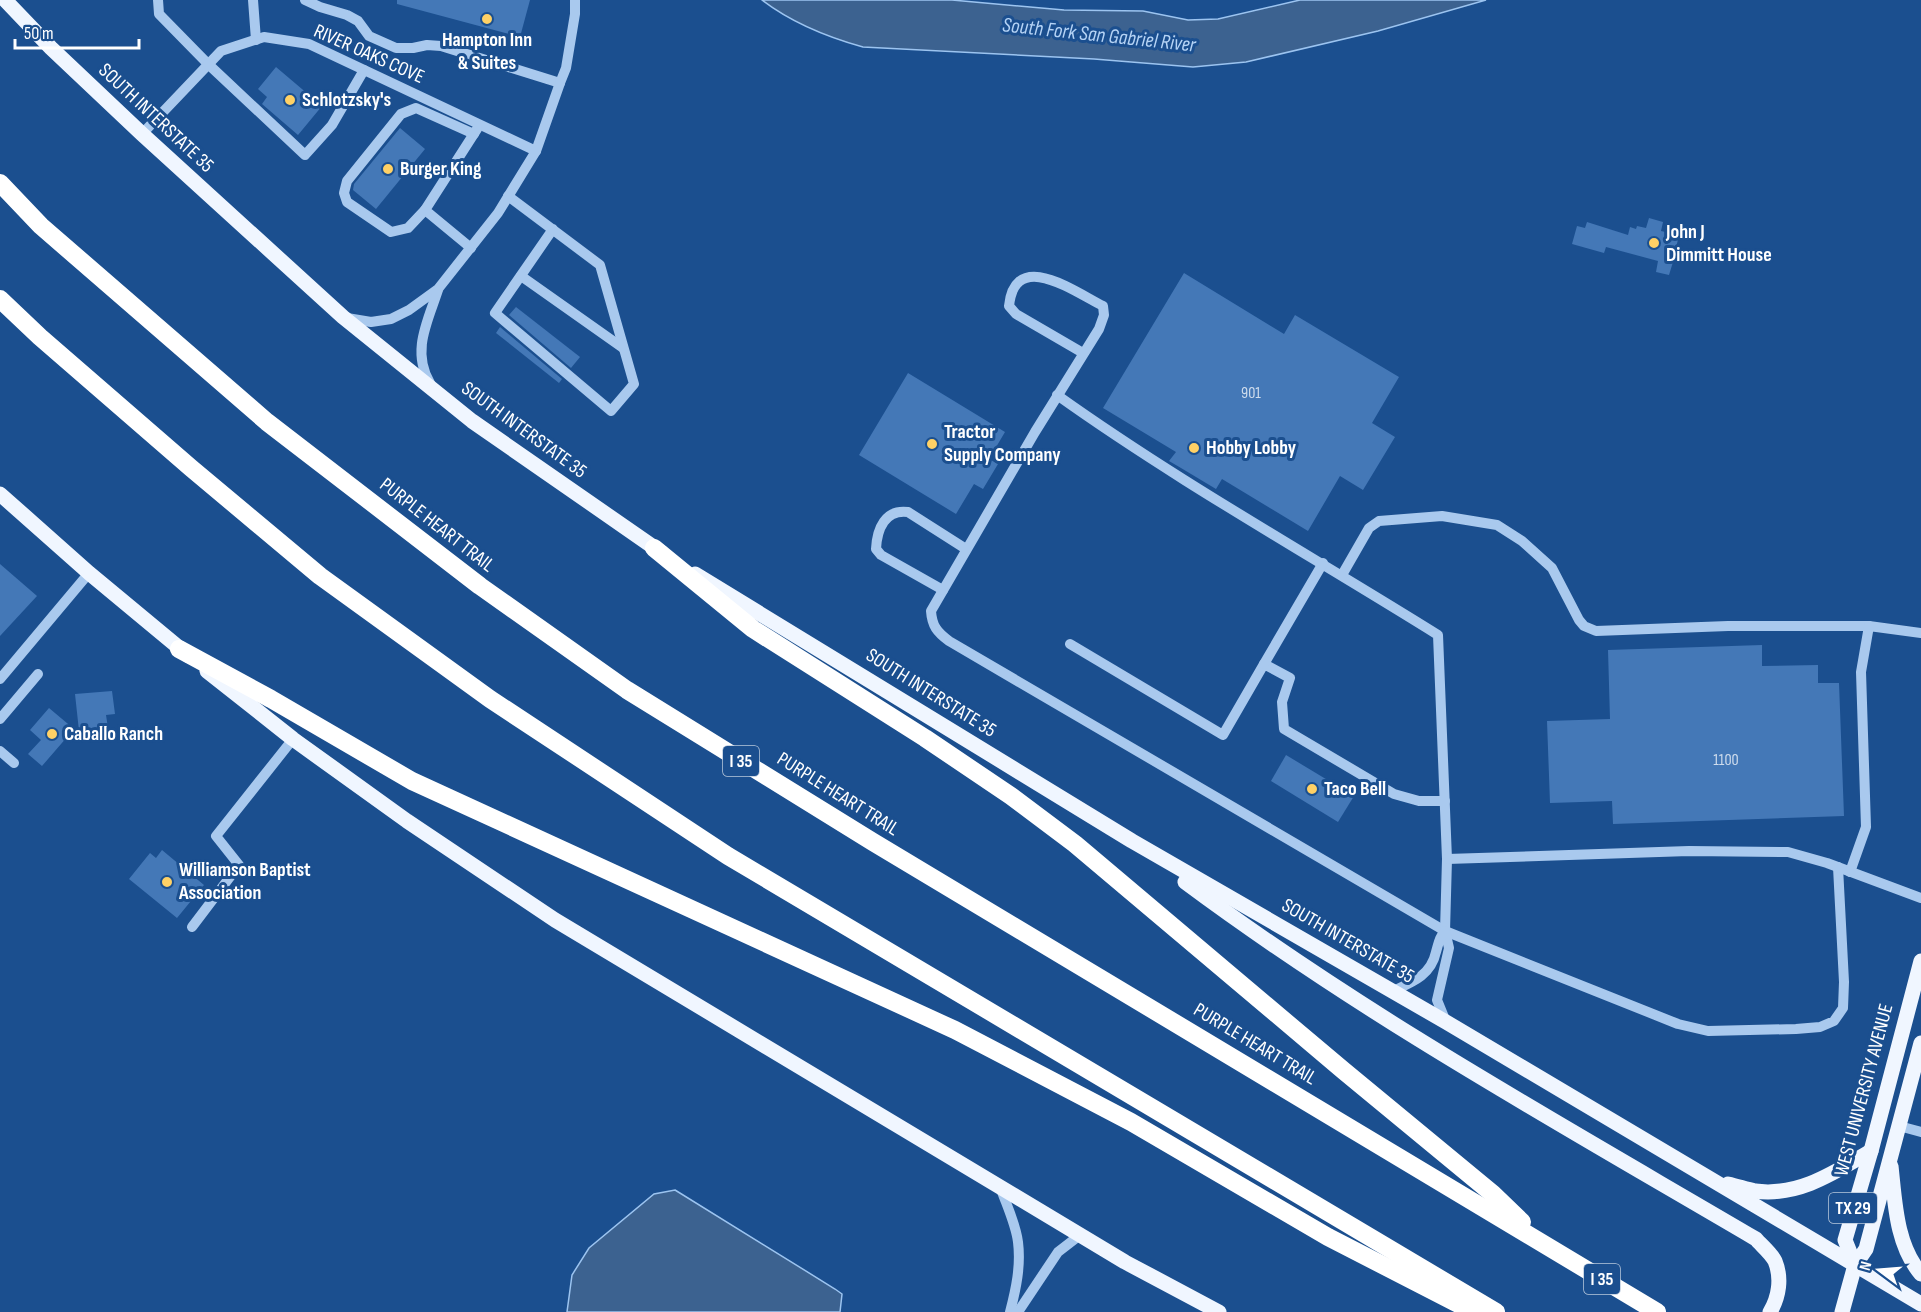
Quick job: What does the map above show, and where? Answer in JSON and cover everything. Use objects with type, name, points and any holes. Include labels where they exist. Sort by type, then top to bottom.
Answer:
[{"type":"highway","name":"PURPLE HEART TRAIL","points":[[0,183],[41,226],[267,422],[480,586],[627,690],[873,842],[1657,1312]]},
{"type":"highway","points":[[0,300],[40,338],[190,468],[320,576],[499,706],[728,856],[1496,1312]]},
{"type":"highway","points":[[654,548],[753,629],[925,738],[1011,796],[1075,844],[1493,1194],[1547,1246]]},
{"type":"highway","points":[[179,649],[271,699],[412,781],[955,1029],[1131,1122],[1328,1237],[1474,1312]]},
{"type":"main road","name":"SOUTH INTERSTATE 35","points":[[4,0],[142,134],[344,317],[472,421],[654,548],[1132,841],[1446,1022],[1921,1304]]},
{"type":"main road","points":[[0,494],[179,649],[293,739],[407,821],[555,920],[1001,1189],[1125,1262],[1219,1312]]},
{"type":"main road","points":[[1132,841],[1242,924],[1404,1032],[1756,1239],[1774,1260],[1779,1281],[1773,1307]]},
{"type":"main road","name":"WEST UNIVERSITY AVENUE","points":[[1855,1265],[1845,1240],[1921,961]]},
{"type":"main road","name":"TX 29","points":[[1842,1312],[1855,1265],[1866,1250],[1921,1043]]},
{"type":"main road","points":[[1712,1180],[1755,1191],[1778,1192],[1822,1179],[1871,1151]]},
{"type":"main road","points":[[1890,1158],[1897,1214],[1904,1244],[1921,1274]]},
{"type":"street","points":[[158,0],[159,14],[208,64],[305,155],[332,125],[364,70]]},
{"type":"street","points":[[253,0],[256,40]]},
{"type":"street","points":[[305,0],[347,15],[358,21],[369,36],[396,48],[441,46],[560,83]]},
{"type":"street","points":[[344,317],[371,322],[391,319],[409,310],[438,289],[498,213],[536,151],[566,68],[575,14],[575,0]]},
{"type":"street","name":"RIVER OAKS COVE","points":[[142,134],[221,51],[264,38],[309,44],[477,129],[536,151]]},
{"type":"street","points":[[416,108],[477,129],[425,210],[408,228],[391,232],[346,202],[344,193],[347,181],[401,114],[416,108]]},
{"type":"street","points":[[508,196],[553,229],[600,265],[634,384],[611,411],[495,313],[553,229]]},
{"type":"street","points":[[425,210],[471,248]]},
{"type":"street","points":[[521,276],[624,348]]},
{"type":"street","points":[[1083,353],[1016,314],[1009,306],[1015,284],[1020,280],[1033,277],[1050,278],[1102,306],[1104,315],[1099,328],[1057,394],[931,611],[932,622],[937,632],[949,641],[1446,931],[1678,1024],[1708,1031],[1796,1029],[1820,1027],[1834,1022],[1843,1008],[1844,981],[1838,867]]},
{"type":"street","points":[[435,392],[423,371],[421,341],[438,289]]},
{"type":"street","points":[[1057,394],[1172,471],[1437,635],[1447,859],[1446,931],[1449,948],[1437,1000],[1446,1022]]},
{"type":"street","points":[[943,590],[881,555],[876,549],[880,526],[888,516],[900,511],[908,512],[966,549]]},
{"type":"street","points":[[1342,575],[1369,528],[1380,521],[1442,516],[1497,525],[1522,541],[1552,568],[1579,620],[1584,626],[1596,631],[1869,626],[1921,633]]},
{"type":"street","points":[[1070,644],[1223,735],[1323,563]]},
{"type":"street","points":[[0,679],[89,573]]},
{"type":"street","points":[[1851,872],[1866,827],[1861,672],[1869,626]]},
{"type":"street","points":[[1264,664],[1290,678],[1282,702],[1284,729],[1394,794],[1419,801],[1445,801]]},
{"type":"street","points":[[0,719],[38,674]]},
{"type":"street","points":[[192,927],[239,865],[216,837],[293,739]]},
{"type":"street","points":[[0,751],[14,763]]},
{"type":"street","points":[[1447,859],[1689,851],[1788,852],[1838,867],[1921,898]]},
{"type":"street","points":[[1393,991],[1414,982],[1429,971],[1436,953],[1438,939],[1446,931]]},
{"type":"street","points":[[1899,1126],[1921,1132]]},
{"type":"street","points":[[1001,1189],[1018,1240],[1017,1286],[1010,1312]]},
{"type":"street","points":[[1018,1312],[1058,1252],[1080,1235]]},
{"type":"water","name":"South Fork San Gabriel River","points":[[762,0],[952,0],[1064,10],[1143,11],[1188,20],[1218,19],[1300,0],[1486,0],[1378,31],[1246,62],[1193,67],[1094,59],[863,47],[810,28],[785,16]]},
{"type":"water","points":[[675,1190],[842,1294],[840,1312],[567,1312],[572,1275],[589,1248],[654,1194]]},
{"type":"building","name":"Hampton Inn & Suites","points":[[397,0],[530,0],[520,37],[397,4]]},
{"type":"building","name":"Schlotzsky's","points":[[276,67],[322,106],[298,135],[262,104],[267,97],[258,89]]},
{"type":"building","name":"Burger King","points":[[400,128],[425,149],[376,209],[353,190],[354,184]]},
{"type":"building","points":[[1649,218],[1663,222],[1661,231],[1679,235],[1676,248],[1681,250],[1677,263],[1673,262],[1669,275],[1656,272],[1658,261],[1606,247],[1604,253],[1572,244],[1577,226],[1585,228],[1587,222],[1628,235],[1630,227],[1646,228]]},
{"type":"building","points":[[1184,273],[1284,334],[1295,315],[1399,377],[1372,423],[1395,437],[1363,490],[1340,476],[1308,531],[1222,479],[1216,489],[1169,461],[1176,452],[1103,408]]},
{"type":"building","points":[[516,307],[580,357],[571,368],[509,315]]},
{"type":"building","points":[[500,327],[562,379],[559,383],[496,333]]},
{"type":"building","name":"Tractor Supply Company","points":[[908,373],[1005,432],[989,459],[998,464],[983,489],[974,484],[956,514],[859,455]]},
{"type":"building","points":[[0,564],[37,596],[0,636]]},
{"type":"building","points":[[1762,645],[1762,666],[1818,665],[1818,683],[1839,683],[1844,816],[1613,824],[1612,801],[1550,803],[1547,721],[1610,719],[1608,650]]},
{"type":"building","points":[[112,691],[115,714],[106,715],[108,728],[79,731],[75,694]]},
{"type":"building","points":[[49,708],[74,729],[42,766],[28,754],[41,740],[30,730]]},
{"type":"building","name":"Taco Bell","points":[[1286,755],[1354,796],[1338,822],[1271,781]]},
{"type":"building","name":"Williamson Baptist Association","points":[[162,850],[204,885],[177,918],[129,879],[150,853],[156,858]]},
{"type":"place","name":"Hampton Inn & Suites","points":[[487,19]]},
{"type":"place","name":"Schlotzsky's","points":[[290,100]]},
{"type":"place","name":"Burger King","points":[[388,169]]},
{"type":"place","name":"John J Dimmitt House","points":[[1654,243]]},
{"type":"place","name":"Tractor Supply Company","points":[[932,444]]},
{"type":"place","name":"Hobby Lobby","points":[[1194,448]]},
{"type":"place","name":"Caballo Ranch","points":[[52,734]]},
{"type":"place","name":"Taco Bell","points":[[1312,789]]},
{"type":"place","name":"Williamson Baptist Association","points":[[167,882]]}]
